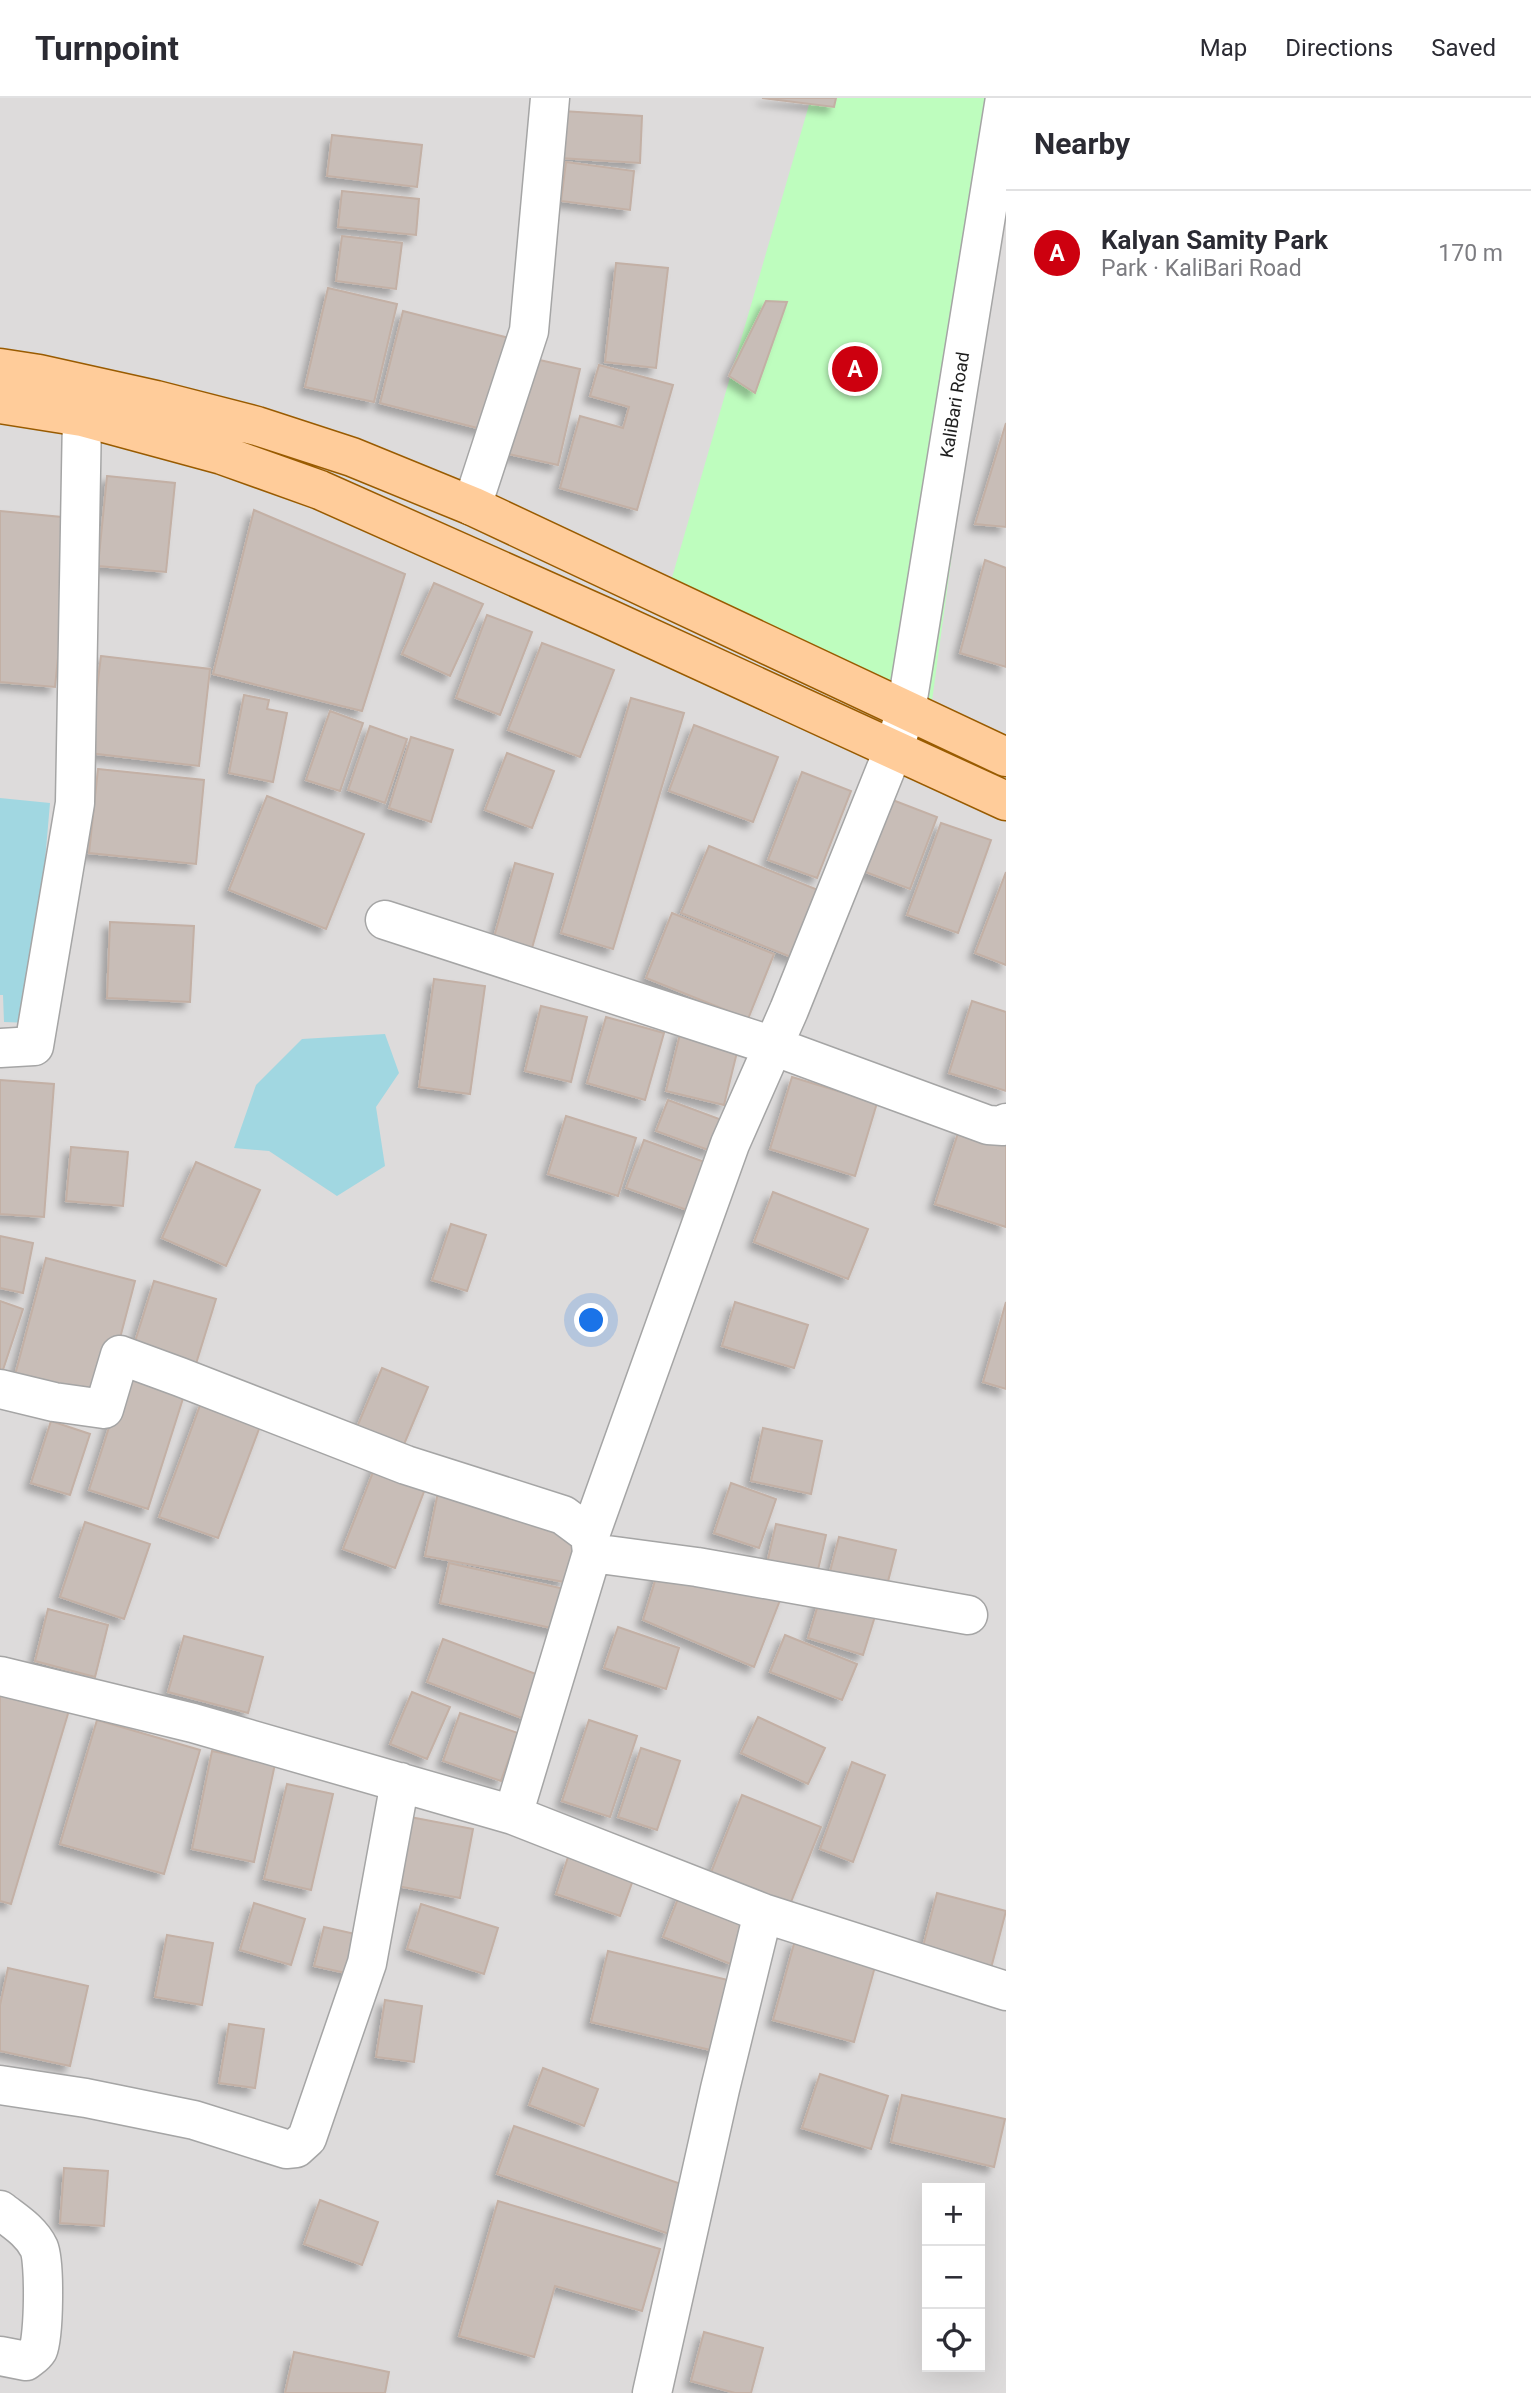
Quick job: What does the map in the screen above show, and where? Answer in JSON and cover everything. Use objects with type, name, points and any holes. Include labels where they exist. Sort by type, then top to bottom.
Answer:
[{"type":"main road","points":[[0,368],[65,380],[257,426],[352,457],[472,506],[1006,758]]},
{"type":"main road","points":[[0,404],[82,418],[222,455],[320,490],[1006,801]]},
{"type":"street","points":[[472,506],[529,331],[551,98]]},
{"type":"street","name":"KaliBari Road","points":[[513,1815],[591,1544],[730,1144],[773,1046],[893,751],[906,711],[1005,98]]},
{"type":"street","points":[[17,1047],[75,803],[82,418]]},
{"type":"street","points":[[385,920],[773,1046],[988,1125],[1003,1126],[1006,1123]]},
{"type":"street","points":[[0,1389],[54,1402],[104,1409],[120,1356],[406,1465],[563,1516],[591,1544],[697,1567],[968,1615]]},
{"type":"street","points":[[0,1676],[193,1723],[513,1815],[763,1913],[1006,1991]]},
{"type":"street","points":[[0,2085],[86,2098],[194,2120],[286,2149],[296,2148],[307,2138],[367,1963],[400,1782]]},
{"type":"street","points":[[652,2393],[720,2089],[763,1913]]},
{"type":"street","points":[[0,2210],[31,2235],[40,2250],[43,2272],[41,2338],[37,2354],[26,2361],[0,2356]]},
{"type":"shaded area","points":[[0,98],[1006,98],[1006,2393],[0,2393]]},
{"type":"green space","points":[[811,98],[1006,98],[1006,157],[929,723],[671,581]]},
{"type":"water","points":[[0,798],[50,803],[31,1023],[4,1022],[3,995],[0,995]]},
{"type":"water","points":[[385,1034],[399,1073],[376,1107],[385,1166],[337,1196],[269,1151],[234,1148],[256,1085],[302,1039]]},
{"type":"building","points":[[762,98],[836,98],[834,107]]},
{"type":"building","points":[[562,111],[642,116],[640,163],[559,158]]},
{"type":"building","points":[[332,135],[422,145],[417,187],[327,176]]},
{"type":"building","points":[[566,162],[634,171],[630,210],[561,201]]},
{"type":"building","points":[[342,191],[419,199],[416,235],[338,227]]},
{"type":"building","points":[[342,236],[402,243],[396,289],[336,281]]},
{"type":"building","points":[[616,263],[668,268],[656,368],[605,362]]},
{"type":"building","points":[[328,288],[397,304],[374,402],[305,387]]},
{"type":"building","points":[[766,301],[787,302],[755,393],[729,376]]},
{"type":"building","points":[[403,311],[513,339],[489,431],[380,403]]},
{"type":"building","points":[[526,357],[580,369],[558,465],[504,453]]},
{"type":"building","points":[[599,365],[673,385],[637,510],[560,488],[580,416],[623,428],[629,407],[590,396]]},
{"type":"building","points":[[1006,423],[1006,527],[975,524]]},
{"type":"building","points":[[107,476],[175,483],[166,572],[98,566]]},
{"type":"building","points":[[254,510],[405,574],[362,711],[213,674]]},
{"type":"building","points":[[0,511],[72,518],[55,687],[0,682]]},
{"type":"building","points":[[985,560],[1006,568],[1006,667],[960,653]]},
{"type":"building","points":[[434,583],[483,604],[450,676],[402,654]]},
{"type":"building","points":[[487,615],[532,632],[500,715],[456,698]]},
{"type":"building","points":[[542,643],[614,670],[580,757],[508,730]]},
{"type":"building","points":[[101,656],[210,669],[199,766],[89,753]]},
{"type":"building","points":[[244,695],[269,700],[267,709],[287,713],[273,782],[229,773]]},
{"type":"building","points":[[631,698],[684,713],[613,949],[561,933]]},
{"type":"building","points":[[330,711],[363,723],[340,791],[306,780]]},
{"type":"building","points":[[694,725],[778,757],[753,822],[669,791]]},
{"type":"building","points":[[370,726],[407,739],[385,803],[348,790]]},
{"type":"building","points":[[411,737],[453,750],[431,822],[389,808]]},
{"type":"building","points":[[507,753],[554,771],[532,828],[485,810]]},
{"type":"building","points":[[98,769],[204,780],[196,864],[89,853]]},
{"type":"building","points":[[802,772],[851,791],[817,878],[768,860]]},
{"type":"building","points":[[267,796],[364,834],[326,929],[229,890]]},
{"type":"building","points":[[890,799],[937,817],[910,889],[863,871]]},
{"type":"building","points":[[941,823],[991,840],[958,933],[907,915]]},
{"type":"building","points":[[709,846],[823,892],[796,959],[681,913]]},
{"type":"building","points":[[515,863],[553,874],[532,948],[494,937]]},
{"type":"building","points":[[1006,872],[1006,965],[975,953]]},
{"type":"building","points":[[672,913],[774,954],[748,1019],[646,978]]},
{"type":"building","points":[[110,922],[194,926],[190,1002],[107,998]]},
{"type":"building","points":[[434,979],[485,986],[470,1094],[419,1087]]},
{"type":"building","points":[[972,1001],[1006,1012],[1006,1091],[949,1073]]},
{"type":"building","points":[[541,1006],[587,1017],[571,1082],[525,1071]]},
{"type":"building","points":[[606,1017],[664,1033],[645,1100],[587,1083]]},
{"type":"building","points":[[681,1030],[739,1044],[724,1105],[666,1091]]},
{"type":"building","points":[[792,1077],[877,1103],[855,1176],[770,1149]]},
{"type":"building","points":[[0,1080],[54,1084],[44,1217],[0,1214]]},
{"type":"building","points":[[668,1100],[722,1120],[711,1151],[656,1131]]},
{"type":"building","points":[[566,1116],[636,1138],[618,1196],[548,1174]]},
{"type":"building","points":[[959,1130],[1006,1145],[1006,1227],[935,1204]]},
{"type":"building","points":[[644,1140],[713,1165],[695,1213],[626,1188]]},
{"type":"building","points":[[71,1147],[128,1152],[123,1206],[66,1201]]},
{"type":"building","points":[[196,1162],[260,1190],[226,1266],[162,1238]]},
{"type":"building","points":[[773,1192],[868,1229],[848,1279],[754,1242]]},
{"type":"building","points":[[451,1224],[486,1235],[467,1291],[432,1280]]},
{"type":"building","points":[[0,1236],[33,1243],[23,1293],[0,1288]]},
{"type":"building","points":[[46,1258],[135,1281],[104,1399],[15,1375]]},
{"type":"building","points":[[154,1281],[216,1299],[195,1367],[133,1348]]},
{"type":"building","points":[[0,1301],[23,1309],[0,1379]]},
{"type":"building","points":[[735,1302],[808,1325],[794,1368],[722,1346]]},
{"type":"building","points":[[1006,1302],[1006,1389],[983,1382]]},
{"type":"building","points":[[382,1368],[428,1387],[400,1454],[354,1434]]},
{"type":"building","points":[[127,1371],[186,1389],[148,1509],[89,1490]]},
{"type":"building","points":[[202,1400],[262,1421],[218,1538],[159,1517]]},
{"type":"building","points":[[51,1421],[90,1434],[70,1495],[31,1483]]},
{"type":"building","points":[[763,1428],[822,1441],[811,1494],[751,1481]]},
{"type":"building","points":[[377,1462],[428,1481],[395,1568],[343,1549]]},
{"type":"building","points":[[731,1483],[776,1499],[759,1548],[714,1533]]},
{"type":"building","points":[[438,1492],[577,1535],[564,1582],[425,1556]]},
{"type":"building","points":[[85,1522],[150,1544],[124,1619],[60,1597]]},
{"type":"building","points":[[776,1524],[826,1535],[815,1583],[765,1572]]},
{"type":"building","points":[[839,1537],[896,1550],[884,1597],[827,1583]]},
{"type":"building","points":[[449,1563],[569,1590],[560,1630],[440,1603]]},
{"type":"building","points":[[659,1568],[782,1595],[754,1667],[643,1620]]},
{"type":"building","points":[[821,1595],[876,1613],[863,1655],[808,1638]]},
{"type":"building","points":[[48,1609],[108,1625],[95,1677],[35,1661]]},
{"type":"building","points":[[618,1627],[679,1648],[666,1689],[604,1668]]},
{"type":"building","points":[[785,1635],[857,1664],[842,1700],[770,1672]]},
{"type":"building","points":[[184,1636],[263,1657],[248,1713],[168,1692]]},
{"type":"building","points":[[443,1639],[544,1677],[527,1720],[427,1682]]},
{"type":"building","points":[[0,1686],[70,1707],[11,1904],[0,1901]]},
{"type":"building","points":[[412,1692],[450,1707],[427,1759],[390,1744]]},
{"type":"building","points":[[460,1713],[518,1733],[501,1781],[443,1761]]},
{"type":"building","points":[[758,1717],[825,1748],[808,1784],[741,1753]]},
{"type":"building","points":[[97,1720],[200,1750],[164,1874],[60,1844]]},
{"type":"building","points":[[589,1720],[637,1736],[610,1817],[562,1801]]},
{"type":"building","points":[[641,1748],[680,1761],[657,1830],[618,1817]]},
{"type":"building","points":[[212,1751],[275,1764],[254,1862],[192,1849]]},
{"type":"building","points":[[852,1762],[885,1775],[853,1862],[820,1849]]},
{"type":"building","points":[[287,1784],[333,1794],[311,1890],[264,1879]]},
{"type":"building","points":[[742,1795],[821,1827],[789,1907],[710,1875]]},
{"type":"building","points":[[405,1816],[473,1829],[460,1898],[392,1885]]},
{"type":"building","points":[[568,1857],[633,1880],[620,1916],[556,1894]]},
{"type":"building","points":[[681,1891],[752,1919],[733,1965],[663,1937]]},
{"type":"building","points":[[937,1893],[1006,1911],[990,1972],[921,1954]]},
{"type":"building","points":[[254,1903],[305,1919],[291,1965],[240,1950]]},
{"type":"building","points":[[421,1904],[498,1928],[484,1974],[407,1949]]},
{"type":"building","points":[[324,1927],[364,1936],[355,1975],[314,1966]]},
{"type":"building","points":[[167,1935],[213,1943],[202,2005],[155,1997]]},
{"type":"building","points":[[795,1940],[876,1963],[854,2042],[773,2020]]},
{"type":"building","points":[[608,1951],[736,1982],[719,2052],[591,2022]]},
{"type":"building","points":[[8,1968],[88,1986],[70,2066],[0,2051],[0,2005]]},
{"type":"building","points":[[385,2000],[422,2006],[414,2062],[376,2057]]},
{"type":"building","points":[[229,2024],[264,2029],[255,2088],[219,2083]]},
{"type":"building","points":[[543,2068],[598,2089],[584,2126],[529,2105]]},
{"type":"building","points":[[820,2074],[888,2096],[871,2149],[802,2128]]},
{"type":"building","points":[[902,2095],[1005,2119],[994,2167],[891,2142]]},
{"type":"building","points":[[514,2126],[687,2186],[669,2234],[497,2174]]},
{"type":"building","points":[[64,2168],[108,2171],[104,2226],[60,2223]]},
{"type":"building","points":[[320,2200],[378,2222],[362,2265],[304,2244]]},
{"type":"building","points":[[498,2201],[660,2249],[642,2311],[555,2286],[534,2357],[459,2336]]},
{"type":"building","points":[[704,2332],[763,2348],[751,2393],[735,2393],[691,2381]]},
{"type":"building","points":[[294,2352],[389,2372],[385,2393],[285,2393]]},
{"type":"place","name":"Kalyan Samity Park","points":[[855,369]]}]
